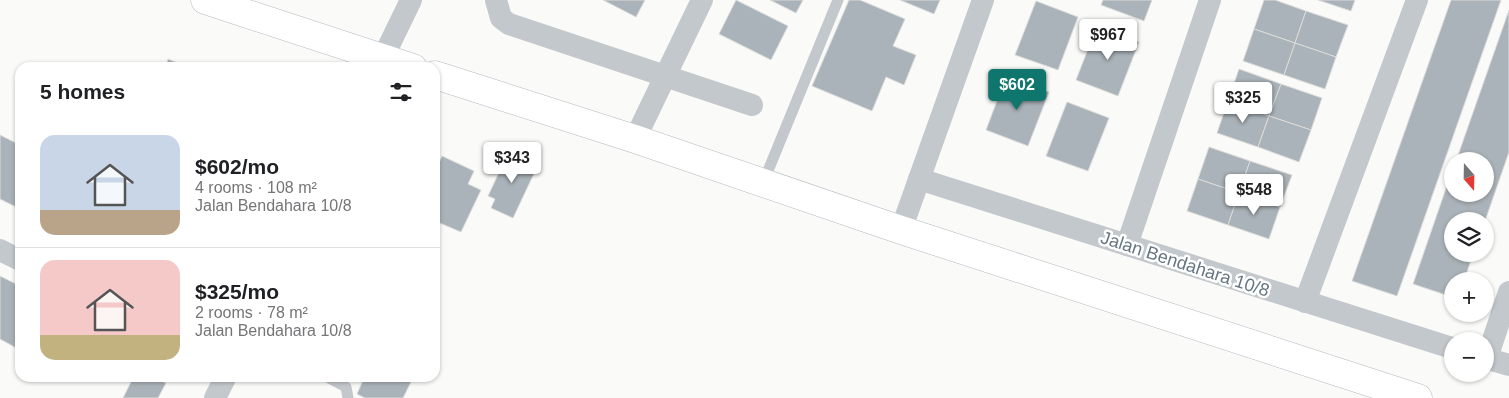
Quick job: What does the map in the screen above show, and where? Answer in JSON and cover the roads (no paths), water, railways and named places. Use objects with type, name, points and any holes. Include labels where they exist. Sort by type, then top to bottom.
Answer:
[{"type":"street","points":[[205,0],[377,62]]},
{"type":"street","points":[[380,62],[411,0]]},
{"type":"street","points":[[496,0],[501,18],[509,24],[752,104]]},
{"type":"street","points":[[634,139],[702,0]]},
{"type":"street","points":[[900,230],[982,0]]},
{"type":"street","points":[[1127,245],[1210,0]]},
{"type":"street","points":[[1305,302],[1417,0]]},
{"type":"street","points":[[440,77],[634,139],[900,230],[1418,398]]},
{"type":"street","name":"Jalan Bendahara 10/8","points":[[919,179],[1444,345]]},
{"type":"street","points":[[0,250],[15,258]]},
{"type":"street","points":[[1494,335],[1509,292]]},
{"type":"street","points":[[1494,360],[1509,365]]},
{"type":"street","points":[[215,398],[223,382]]},
{"type":"lane","points":[[762,183],[838,0]]},
{"type":"lane","points":[[337,382],[346,387],[348,398]]}]
